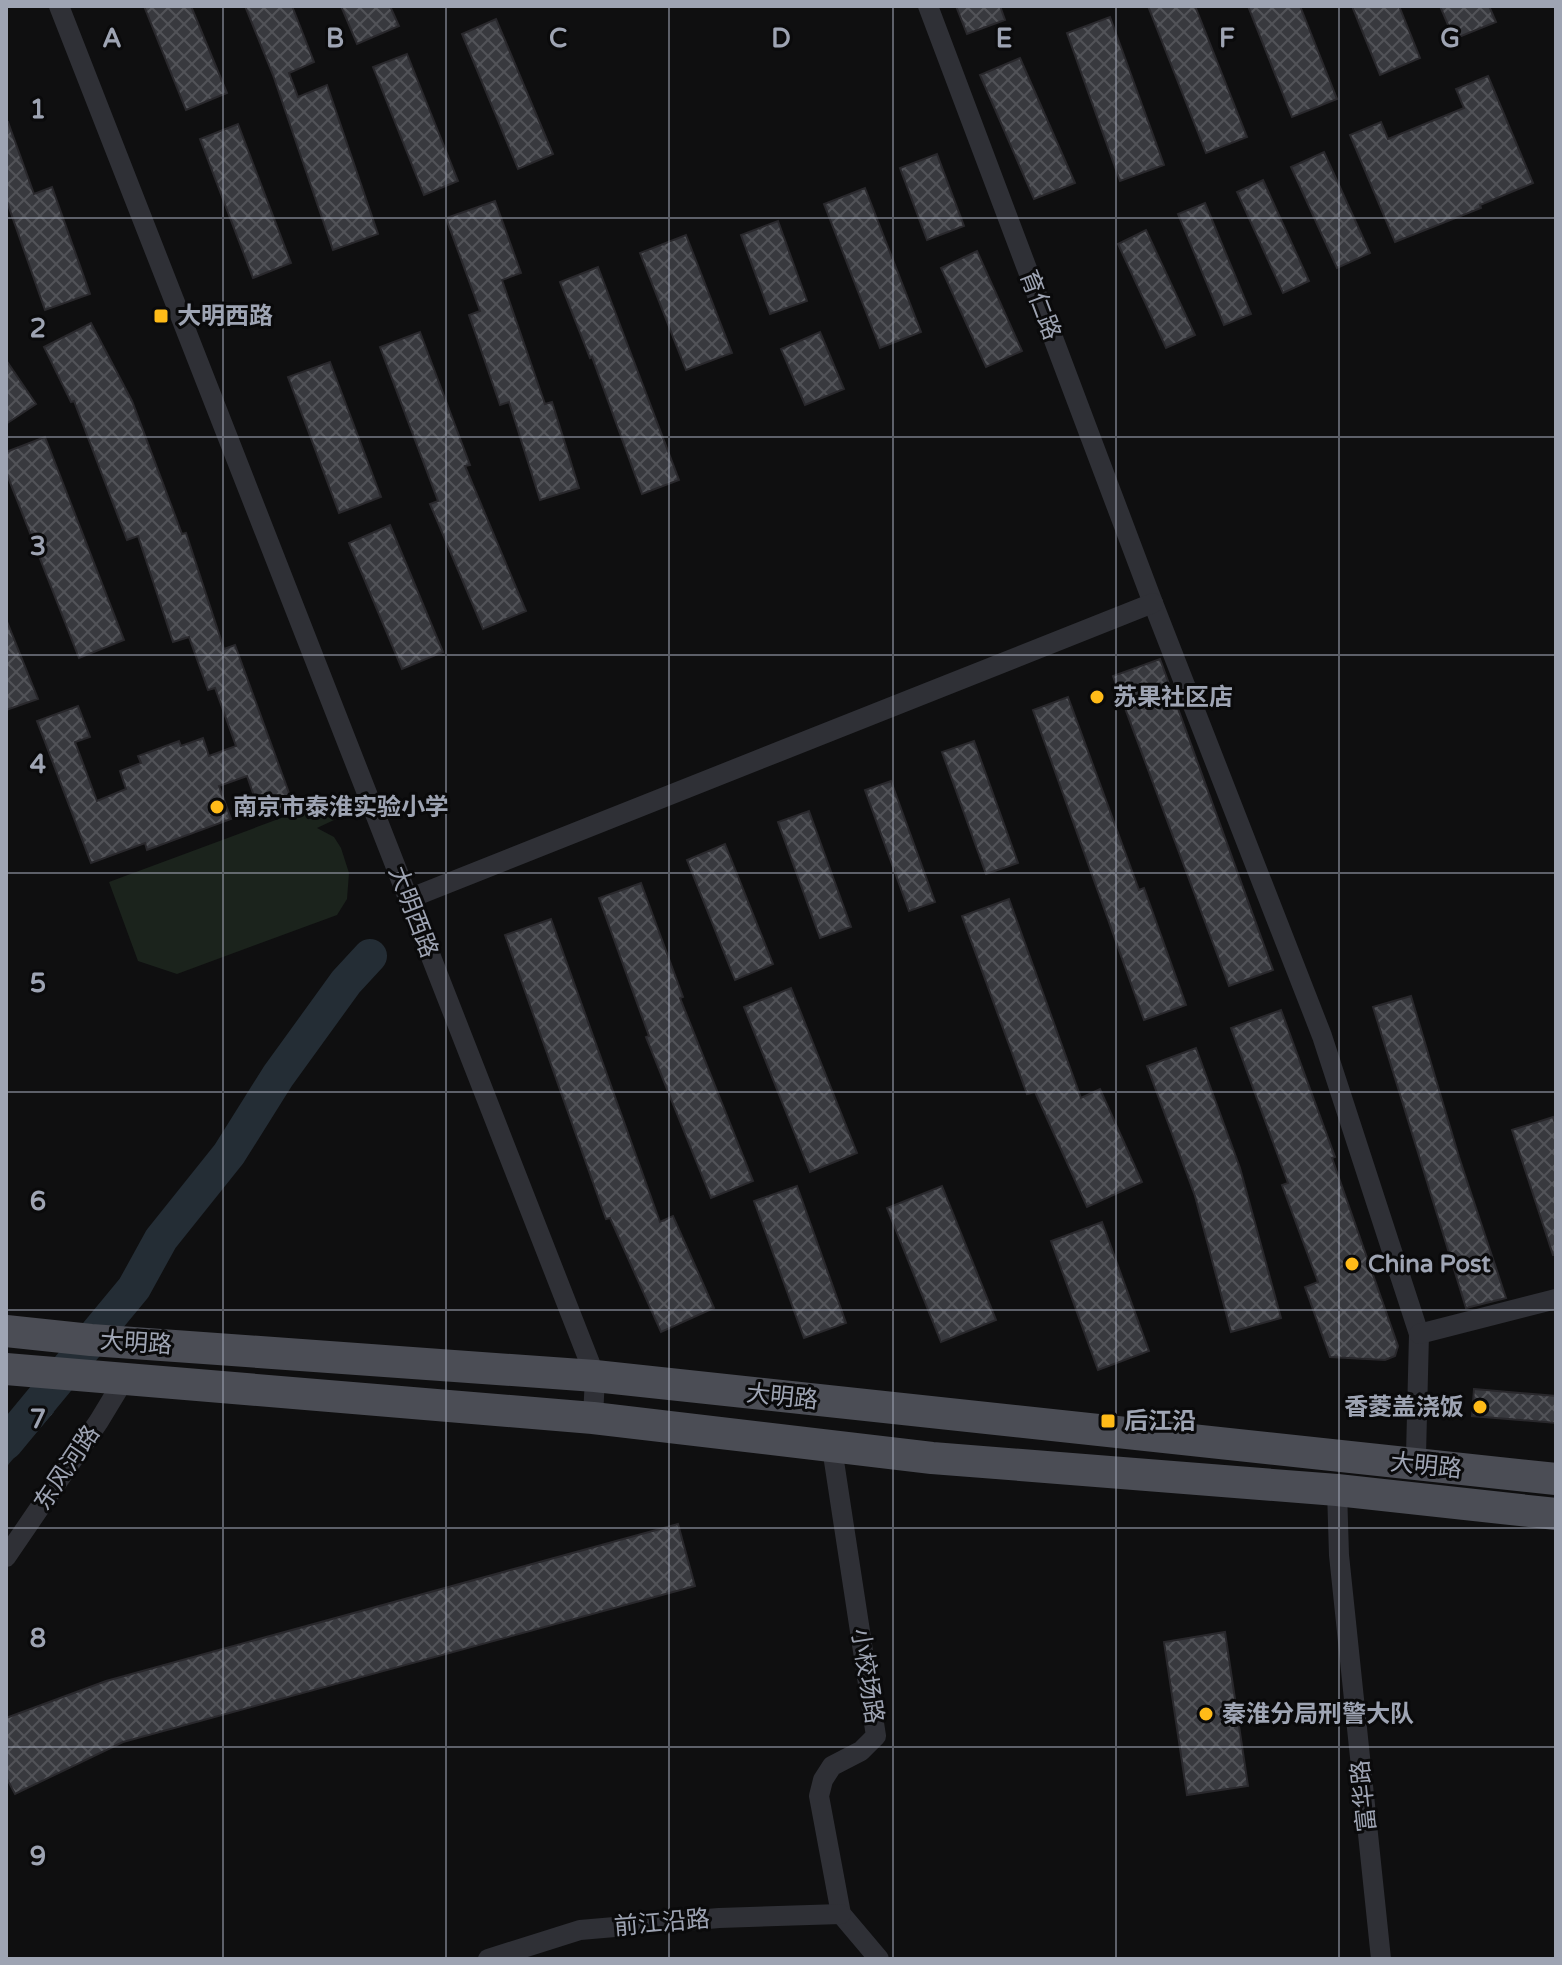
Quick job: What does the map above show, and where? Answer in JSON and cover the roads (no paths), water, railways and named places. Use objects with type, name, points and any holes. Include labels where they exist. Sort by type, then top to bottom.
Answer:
[{"type":"main road","name":"大明路","points":[[6,1331],[118,1342],[595,1376],[1556,1479]]},
{"type":"main road","name":"大明路","points":[[18,1370],[593,1418],[832,1448],[1337,1490],[1556,1514]]},
{"type":"street","name":"大明西路","points":[[59,6],[595,1376],[593,1418]]},
{"type":"street","name":"育仁路","points":[[928,6],[1153,603],[1322,1036],[1419,1334],[1418,1465]]},
{"type":"street","points":[[408,899],[1153,603]]},
{"type":"street","points":[[1419,1334],[1556,1299]]},
{"type":"street","name":"东风河路","points":[[6,1557],[99,1421],[110,1377]]},
{"type":"street","name":"小校场路","points":[[832,1448],[876,1736],[861,1751],[832,1766],[823,1780],[819,1796],[841,1914],[879,1959]]},
{"type":"street","name":"富华路","points":[[1337,1490],[1339,1555],[1381,1959]]},
{"type":"street","name":"前江沿路","points":[[488,1959],[580,1930],[719,1918],[841,1914]]},
{"type":"waterway","points":[[6,1443],[134,1288],[161,1239],[229,1154],[278,1076],[346,982],[370,956]]},
{"type":"place","name":"大明西路","points":[[161,316]]},
{"type":"place","name":"苏果社区店","points":[[1097,697]]},
{"type":"place","name":"南京市泰淮实验小学","points":[[217,807]]},
{"type":"place","name":"China Post","points":[[1352,1264]]},
{"type":"place","name":"香菱盖浇饭","points":[[1480,1407]]},
{"type":"place","name":"后江沿","points":[[1108,1421]]},
{"type":"place","name":"秦淮分局刑警大队","points":[[1206,1714]]}]
